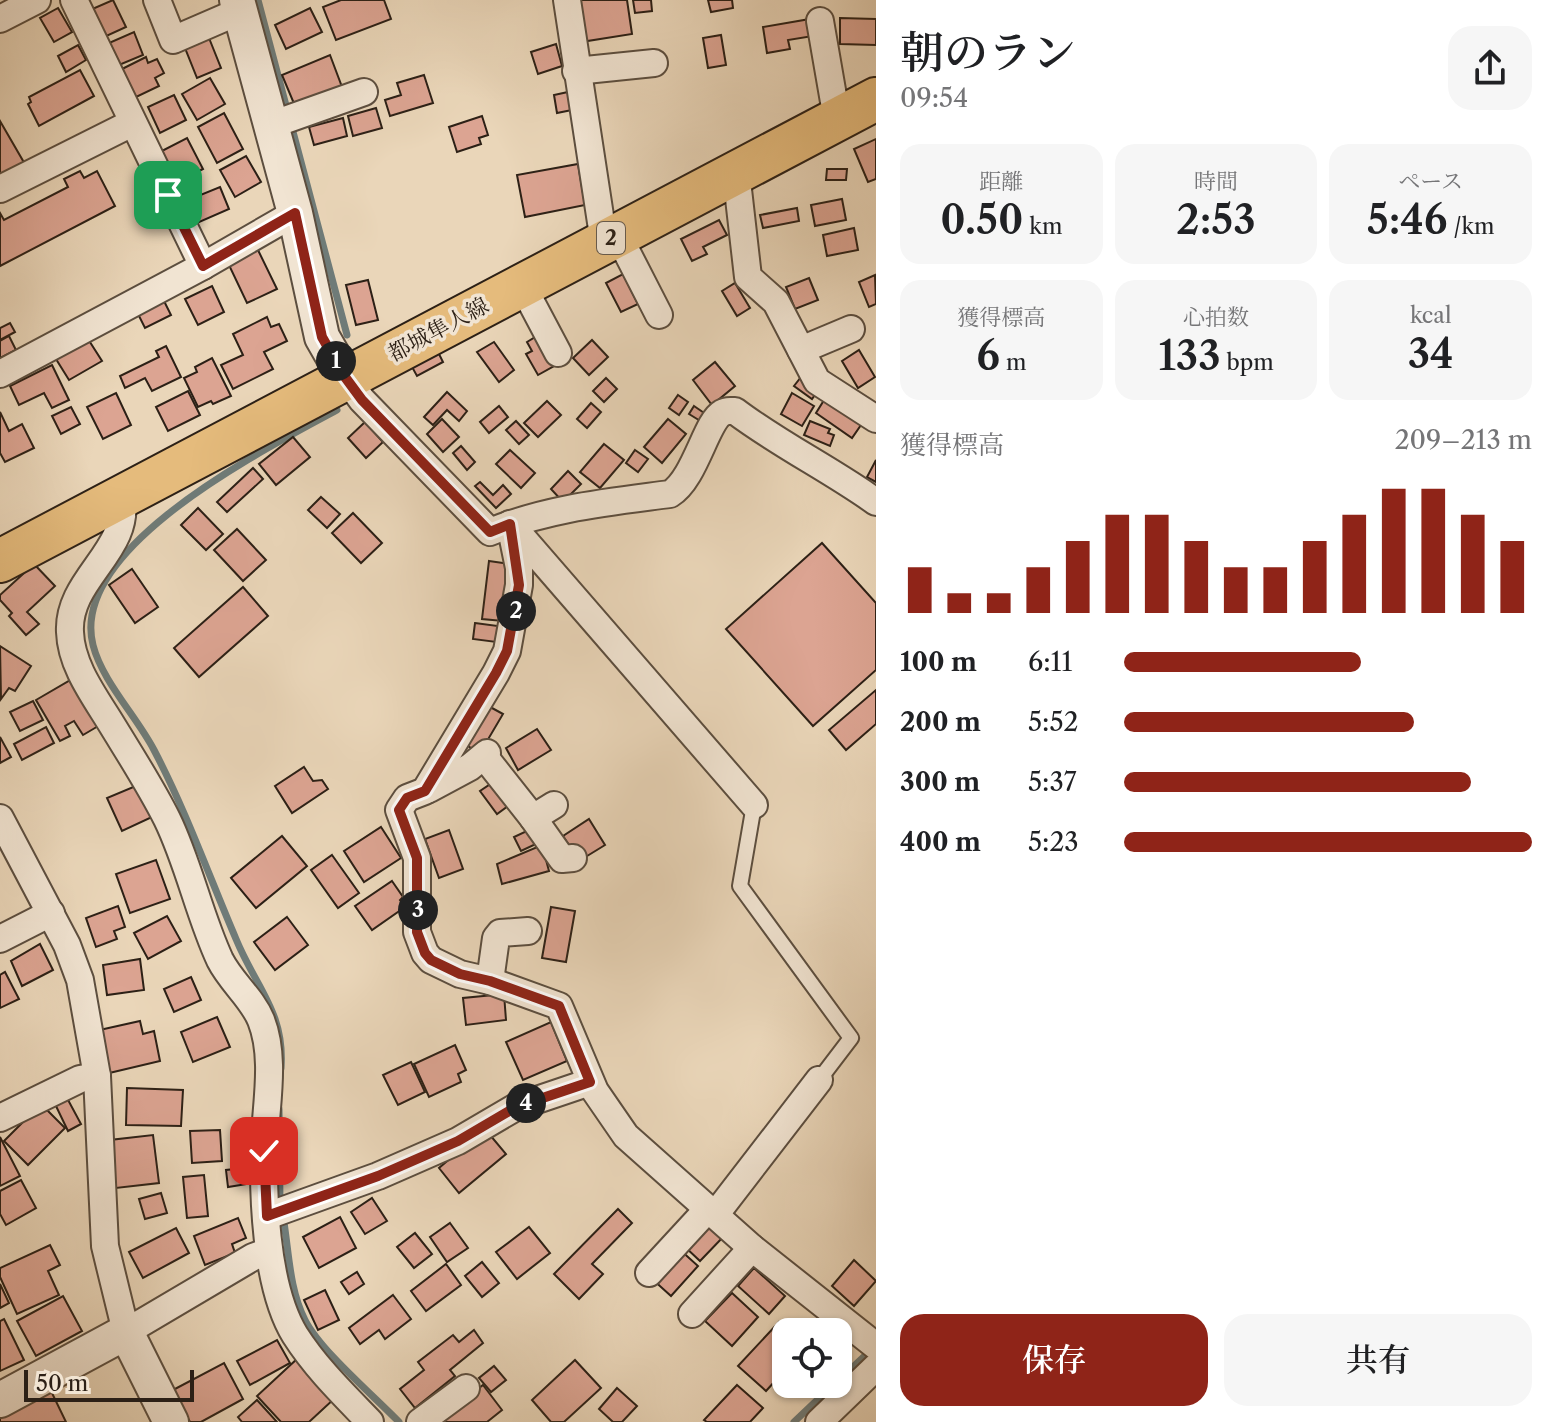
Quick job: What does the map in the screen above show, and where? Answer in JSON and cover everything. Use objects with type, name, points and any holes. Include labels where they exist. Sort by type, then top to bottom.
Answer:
[{"type":"main road","name":"都城隼人線","points":[[0,561],[876,99]]},
{"type":"street","points":[[0,19],[37,0]]},
{"type":"street","points":[[74,0],[203,266]]},
{"type":"street","points":[[157,0],[176,51],[239,6],[273,124],[322,337],[362,400],[490,532],[557,511],[670,494],[679,488],[686,477],[717,417],[730,411],[735,411],[782,445],[826,468],[876,502]]},
{"type":"street","points":[[567,0],[576,71],[611,238],[659,315]]},
{"type":"street","points":[[820,21],[837,119]]},
{"type":"street","points":[[576,71],[654,63]]},
{"type":"street","points":[[273,124],[364,92]]},
{"type":"street","points":[[0,189],[132,123]]},
{"type":"street","points":[[736,172],[748,277],[776,302],[817,381],[876,419]]},
{"type":"street","points":[[0,374],[203,266],[295,213]]},
{"type":"street","points":[[522,285],[558,353]]},
{"type":"street","points":[[801,350],[851,329]]},
{"type":"street","points":[[121,496],[124,510],[120,530],[84,582],[73,605],[70,633],[75,657],[88,686],[167,820],[221,963],[261,1020],[269,1061],[264,1151],[277,1212],[269,1251],[286,1315],[294,1333],[328,1378],[370,1422]]},
{"type":"street","points":[[425,791],[507,651],[519,585],[510,524]]},
{"type":"street","points":[[510,524],[754,805]]},
{"type":"street","points":[[573,858],[562,859],[544,812],[485,755],[444,782],[407,798],[399,810],[417,858],[420,944],[431,960],[446,968],[559,1006],[590,1082],[626,1136],[752,1248],[873,1343]]},
{"type":"street","points":[[0,818],[67,945],[80,980],[97,1076],[105,1246],[126,1332],[171,1422]]},
{"type":"street","points":[[0,939],[51,913]]},
{"type":"street","points":[[490,981],[496,938],[500,933],[528,931]]},
{"type":"street","points":[[0,1118],[80,1079],[97,1076]]},
{"type":"street","points":[[649,1273],[711,1212],[819,1080]]},
{"type":"street","points":[[277,1212],[378,1176],[458,1141],[516,1107],[590,1082]]},
{"type":"street","points":[[692,1314],[752,1248]]},
{"type":"street","points":[[0,1400],[126,1332],[253,1257],[269,1251]]},
{"type":"street","points":[[819,1422],[876,1367]]},
{"type":"street","points":[[420,1422],[466,1388]]},
{"type":"lane","points":[[754,805],[740,886],[851,1038],[819,1080]]},
{"type":"building","points":[[113,0],[126,27],[102,38],[90,10]]},
{"type":"building","points":[[341,0],[384,0],[391,19],[336,40],[323,7]]},
{"type":"building","points":[[574,0],[627,0],[632,34],[581,42]]},
{"type":"building","points":[[633,0],[651,0],[652,11],[635,13]]},
{"type":"building","points":[[708,0],[732,0],[733,8],[711,12]]},
{"type":"building","points":[[58,8],[72,32],[54,42],[40,18]]},
{"type":"building","points":[[310,8],[322,32],[286,49],[275,25]]},
{"type":"building","points":[[840,18],[876,19],[876,45],[840,44]]},
{"type":"building","points":[[810,19],[813,36],[788,40],[790,49],[767,53],[763,27]]},
{"type":"building","points":[[134,32],[143,55],[119,65],[109,43]]},
{"type":"building","points":[[721,35],[726,65],[708,68],[703,38]]},
{"type":"building","points":[[209,38],[221,68],[197,78],[185,48]]},
{"type":"building","points":[[556,44],[562,66],[538,74],[531,52]]},
{"type":"building","points":[[78,45],[86,60],[66,72],[58,56]]},
{"type":"building","points":[[330,55],[342,87],[295,106],[282,75]]},
{"type":"building","points":[[146,57],[148,63],[157,59],[164,73],[155,78],[159,86],[132,99],[118,71]]},
{"type":"building","points":[[80,70],[94,96],[39,126],[28,104],[31,102],[29,97]]},
{"type":"building","points":[[424,75],[433,103],[390,116],[385,100],[401,95],[397,83]]},
{"type":"building","points":[[210,78],[225,104],[197,120],[182,94]]},
{"type":"building","points":[[568,92],[572,110],[557,113],[554,95]]},
{"type":"building","points":[[174,95],[186,120],[160,133],[148,107]]},
{"type":"building","points":[[376,108],[382,128],[353,136],[348,116]]},
{"type":"building","points":[[224,113],[243,149],[217,163],[198,127]]},
{"type":"building","points":[[482,116],[488,135],[479,138],[481,144],[457,152],[449,127]]},
{"type":"building","points":[[343,118],[347,136],[314,145],[309,127]]},
{"type":"building","points":[[0,121],[26,166],[0,181]]},
{"type":"building","points":[[187,138],[203,169],[172,185],[156,154]]},
{"type":"building","points":[[876,139],[876,179],[868,182],[854,149]]},
{"type":"building","points":[[246,156],[261,182],[235,197],[220,170]]},
{"type":"building","points":[[578,164],[585,205],[525,217],[517,175]]},
{"type":"building","points":[[827,169],[847,169],[846,180],[826,180]]},
{"type":"building","points":[[80,171],[84,178],[97,171],[115,206],[0,266],[0,213],[4,220],[68,187],[64,179]]},
{"type":"building","points":[[220,187],[229,209],[197,223],[188,200]]},
{"type":"building","points":[[842,199],[846,220],[815,226],[811,205]]},
{"type":"building","points":[[797,208],[799,221],[763,228],[760,215]]},
{"type":"building","points":[[719,220],[727,235],[703,247],[707,254],[692,261],[681,239]]},
{"type":"building","points":[[854,228],[858,250],[827,256],[823,235]]},
{"type":"building","points":[[257,248],[277,289],[247,303],[228,263]]},
{"type":"building","points":[[623,274],[638,304],[621,312],[606,283]]},
{"type":"building","points":[[875,275],[876,304],[869,307],[859,282]]},
{"type":"building","points":[[809,278],[818,300],[795,309],[786,287]]},
{"type":"building","points":[[368,280],[378,320],[356,325],[346,285]]},
{"type":"building","points":[[735,283],[750,308],[737,316],[722,291]]},
{"type":"building","points":[[212,286],[224,312],[198,325],[185,299]]},
{"type":"building","points":[[163,299],[171,315],[145,328],[137,312]]},
{"type":"building","points":[[267,317],[271,327],[279,324],[287,341],[264,352],[273,369],[233,389],[221,365],[243,355],[233,334]]},
{"type":"building","points":[[10,323],[15,332],[0,340],[0,328]]},
{"type":"building","points":[[9,336],[16,350],[0,358],[0,341]]},
{"type":"building","points":[[537,336],[554,366],[538,375],[526,354],[532,351],[527,342]]},
{"type":"building","points":[[88,339],[102,361],[69,380],[56,359]]},
{"type":"building","points":[[592,340],[608,357],[589,375],[573,358]]},
{"type":"building","points":[[433,342],[443,362],[417,376],[406,356]]},
{"type":"building","points":[[494,342],[514,370],[499,382],[477,352]]},
{"type":"building","points":[[166,346],[181,377],[152,391],[145,378],[125,388],[120,376],[159,357],[156,351]]},
{"type":"building","points":[[859,350],[875,377],[858,388],[842,361]]},
{"type":"building","points":[[212,358],[231,396],[198,407],[184,378],[197,372],[195,367]]},
{"type":"building","points":[[715,362],[735,386],[712,405],[693,380]]},
{"type":"building","points":[[52,365],[69,400],[52,408],[44,393],[19,405],[10,386]]},
{"type":"building","points":[[801,377],[819,389],[812,399],[794,386]]},
{"type":"building","points":[[606,378],[617,389],[604,402],[593,391]]},
{"type":"building","points":[[188,391],[200,415],[168,431],[156,407]]},
{"type":"building","points":[[447,392],[467,411],[459,421],[447,410],[433,425],[424,417]]},
{"type":"building","points":[[116,393],[131,425],[103,439],[87,407]]},
{"type":"building","points":[[792,393],[814,406],[802,426],[781,414]]},
{"type":"building","points":[[678,395],[688,402],[679,415],[669,408]]},
{"type":"building","points":[[826,397],[863,422],[852,438],[816,413]]},
{"type":"building","points":[[547,401],[561,415],[538,437],[524,423]]},
{"type":"building","points":[[591,403],[601,412],[587,428],[577,419]]},
{"type":"building","points":[[499,406],[508,417],[489,433],[480,422]]},
{"type":"building","points":[[694,406],[707,415],[702,422],[689,414]]},
{"type":"building","points":[[71,407],[80,424],[61,434],[52,416]]},
{"type":"building","points":[[0,412],[9,431],[22,424],[34,448],[5,462],[0,453]]},
{"type":"building","points":[[442,419],[459,437],[443,452],[427,434]]},
{"type":"building","points":[[668,419],[686,434],[662,463],[644,447]]},
{"type":"building","points":[[516,421],[529,435],[519,444],[506,430]]},
{"type":"building","points":[[810,421],[830,429],[828,433],[834,435],[830,446],[804,435]]},
{"type":"building","points":[[365,422],[383,442],[366,458],[348,438]]},
{"type":"building","points":[[293,437],[310,457],[276,485],[259,464]]},
{"type":"building","points":[[604,444],[624,460],[600,488],[580,472]]},
{"type":"building","points":[[461,446],[475,462],[467,470],[453,453]]},
{"type":"building","points":[[510,450],[535,473],[521,488],[496,464]]},
{"type":"building","points":[[635,450],[648,459],[638,472],[626,463]]},
{"type":"building","points":[[876,460],[876,482],[867,477]]},
{"type":"building","points":[[253,468],[263,479],[227,512],[217,502]]},
{"type":"building","points":[[568,471],[581,484],[563,502],[551,489]]},
{"type":"building","points":[[480,482],[493,495],[503,485],[511,494],[496,508],[475,486]]},
{"type":"building","points":[[321,497],[340,514],[327,528],[308,510]]},
{"type":"building","points":[[198,508],[223,534],[206,550],[181,525]]},
{"type":"building","points":[[353,513],[382,543],[361,563],[332,533]]},
{"type":"building","points":[[237,529],[266,560],[243,581],[214,550]]},
{"type":"building","points":[[822,543],[876,603],[876,670],[813,726],[726,629]]},
{"type":"building","points":[[489,561],[510,564],[503,621],[482,619]]},
{"type":"building","points":[[34,564],[55,586],[27,612],[39,624],[26,635],[9,616],[12,613],[0,600],[0,595]]},
{"type":"building","points":[[132,569],[158,607],[135,623],[109,585]]},
{"type":"building","points":[[243,587],[268,616],[199,677],[174,648]]},
{"type":"building","points":[[475,623],[498,626],[496,642],[473,639]]},
{"type":"building","points":[[0,646],[31,666],[15,691],[9,688],[1,699]]},
{"type":"building","points":[[74,678],[100,725],[83,735],[74,721],[65,726],[70,736],[60,741],[36,700]]},
{"type":"building","points":[[876,690],[876,724],[846,750],[829,730]]},
{"type":"building","points":[[33,701],[43,720],[20,731],[10,712]]},
{"type":"building","points":[[481,702],[503,714],[480,753],[459,741]]},
{"type":"building","points":[[46,727],[54,743],[22,760],[14,744]]},
{"type":"building","points":[[537,729],[551,750],[518,770],[506,748]]},
{"type":"building","points":[[0,737],[11,757],[0,763]]},
{"type":"building","points":[[304,767],[313,781],[322,780],[328,789],[292,813],[275,786]]},
{"type":"building","points":[[492,783],[508,806],[497,814],[480,791]]},
{"type":"building","points":[[138,785],[152,817],[122,831],[107,798]]},
{"type":"building","points":[[589,819],[605,845],[579,861],[563,836]]},
{"type":"building","points":[[381,827],[401,858],[364,882],[344,851]]},
{"type":"building","points":[[531,829],[538,843],[521,851],[514,837]]},
{"type":"building","points":[[449,830],[463,869],[439,878],[425,839]]},
{"type":"building","points":[[282,836],[307,866],[256,908],[231,878]]},
{"type":"building","points":[[542,845],[549,871],[502,884],[497,864]]},
{"type":"building","points":[[332,855],[359,893],[338,908],[311,870]]},
{"type":"building","points":[[156,860],[170,899],[130,913],[116,874]]},
{"type":"building","points":[[392,881],[403,897],[400,900],[405,907],[372,930],[355,906]]},
{"type":"building","points":[[118,906],[125,927],[114,931],[117,939],[96,947],[86,918]]},
{"type":"building","points":[[551,907],[575,911],[566,962],[542,958]]},
{"type":"building","points":[[167,916],[181,941],[148,959],[134,933]]},
{"type":"building","points":[[287,917],[308,945],[275,970],[254,942]]},
{"type":"building","points":[[40,944],[53,970],[22,986],[11,961]]},
{"type":"building","points":[[140,959],[144,990],[107,995],[103,965]]},
{"type":"building","points":[[5,972],[19,999],[0,1008],[0,975]]},
{"type":"building","points":[[191,977],[201,1000],[174,1012],[164,989]]},
{"type":"building","points":[[504,994],[506,1020],[466,1025],[463,998]]},
{"type":"building","points":[[217,1017],[230,1047],[193,1062],[181,1032]]},
{"type":"building","points":[[140,1021],[143,1034],[154,1031],[160,1061],[105,1074],[95,1031]]},
{"type":"building","points":[[551,1022],[567,1061],[523,1080],[506,1042]]},
{"type":"building","points":[[455,1045],[466,1070],[458,1074],[461,1082],[429,1097],[414,1064]]},
{"type":"building","points":[[411,1062],[425,1092],[398,1105],[383,1075]]},
{"type":"building","points":[[127,1088],[183,1090],[181,1126],[126,1125]]},
{"type":"building","points":[[67,1098],[81,1124],[68,1131],[55,1104]]},
{"type":"building","points":[[41,1104],[65,1128],[28,1165],[4,1141]]},
{"type":"building","points":[[485,1129],[506,1154],[459,1193],[439,1168]]},
{"type":"building","points":[[220,1130],[222,1161],[192,1163],[190,1131]]},
{"type":"building","points":[[153,1135],[159,1183],[116,1188],[110,1140]]},
{"type":"building","points":[[0,1137],[20,1176],[0,1186]]},
{"type":"building","points":[[245,1168],[247,1184],[228,1187],[226,1170]]},
{"type":"building","points":[[204,1175],[208,1216],[187,1218],[183,1177]]},
{"type":"building","points":[[21,1180],[36,1208],[6,1225],[0,1214],[0,1191]]},
{"type":"building","points":[[161,1193],[167,1213],[145,1219],[139,1199]]},
{"type":"building","points":[[372,1198],[387,1221],[365,1234],[351,1212]]},
{"type":"building","points":[[618,1209],[632,1223],[592,1264],[603,1274],[579,1299],[554,1274]]},
{"type":"building","points":[[340,1217],[356,1248],[319,1268],[303,1237]]},
{"type":"building","points":[[238,1218],[246,1238],[232,1244],[235,1253],[205,1265],[194,1236]]},
{"type":"building","points":[[708,1219],[725,1235],[700,1261],[684,1246]]},
{"type":"building","points":[[450,1223],[468,1248],[447,1262],[430,1237]]},
{"type":"building","points":[[529,1227],[550,1253],[517,1279],[496,1252]]},
{"type":"building","points":[[176,1228],[189,1253],[143,1278],[129,1252]]},
{"type":"building","points":[[415,1233],[432,1254],[414,1268],[397,1247]]},
{"type":"building","points":[[50,1245],[60,1265],[48,1271],[59,1295],[17,1314],[0,1277],[0,1268]]},
{"type":"building","points":[[678,1248],[698,1266],[671,1296],[651,1278]]},
{"type":"building","points":[[854,1260],[876,1281],[854,1306],[832,1286]]},
{"type":"building","points":[[482,1262],[499,1283],[482,1297],[465,1276]]},
{"type":"building","points":[[446,1264],[461,1285],[426,1311],[411,1291]]},
{"type":"building","points":[[754,1268],[785,1296],[769,1314],[738,1286]]},
{"type":"building","points":[[357,1272],[364,1284],[349,1294],[341,1282]]},
{"type":"building","points":[[0,1284],[9,1303],[0,1308]]},
{"type":"building","points":[[325,1290],[339,1320],[318,1330],[304,1300]]},
{"type":"building","points":[[732,1293],[758,1317],[732,1346],[705,1321]]},
{"type":"building","points":[[393,1295],[411,1319],[385,1339],[379,1330],[360,1344],[349,1328]]},
{"type":"building","points":[[63,1296],[82,1331],[36,1356],[17,1321]]},
{"type":"building","points":[[4,1319],[24,1360],[0,1371],[0,1321]]},
{"type":"building","points":[[474,1330],[483,1343],[450,1370],[455,1376],[415,1408],[400,1389],[424,1370],[418,1362],[453,1335],[459,1342]]},
{"type":"building","points":[[772,1330],[772,1384],[766,1391],[738,1366]]},
{"type":"building","points":[[277,1340],[290,1363],[250,1385],[237,1361]]},
{"type":"building","points":[[298,1358],[335,1398],[309,1422],[281,1422],[257,1396]]},
{"type":"building","points":[[575,1360],[601,1388],[564,1422],[551,1422],[532,1400]]},
{"type":"building","points":[[224,1363],[243,1399],[201,1422],[190,1422],[173,1390]]},
{"type":"building","points":[[494,1366],[506,1380],[491,1392],[479,1378]]},
{"type":"building","points":[[483,1385],[502,1410],[487,1422],[436,1422]]},
{"type":"building","points":[[737,1385],[763,1408],[750,1422],[704,1420]]},
{"type":"building","points":[[617,1388],[637,1406],[622,1422],[613,1422],[599,1409]]},
{"type":"building","points":[[51,1391],[66,1422],[0,1422],[0,1416]]},
{"type":"building","points":[[257,1400],[277,1422],[242,1422],[238,1417]]},
{"type":"waterway","points":[[258,0],[347,335]]},
{"type":"waterway","points":[[281,1068],[281,1048],[274,1015],[236,939],[177,796],[147,737],[98,658],[93,645],[93,608],[111,572],[141,538],[180,505],[223,475],[337,410]]},
{"type":"waterway","points":[[279,1109],[280,1204]]},
{"type":"waterway","points":[[283,1216],[293,1283],[305,1320],[335,1359],[399,1422]]},
{"type":"waterway","points":[[852,1368],[872,1349]]},
{"type":"waterway","points":[[794,1422],[819,1398]]},
{"type":"route","points":[[168,195],[203,266],[295,213],[322,337],[345,377],[362,400],[490,532],[510,524],[519,568],[519,585],[507,651],[442,766],[425,791],[407,798],[399,810],[417,858],[417,932],[425,953],[431,960],[460,974],[490,981],[559,1006],[590,1082],[516,1107],[458,1141],[378,1176],[267,1216],[264,1151]]}]
